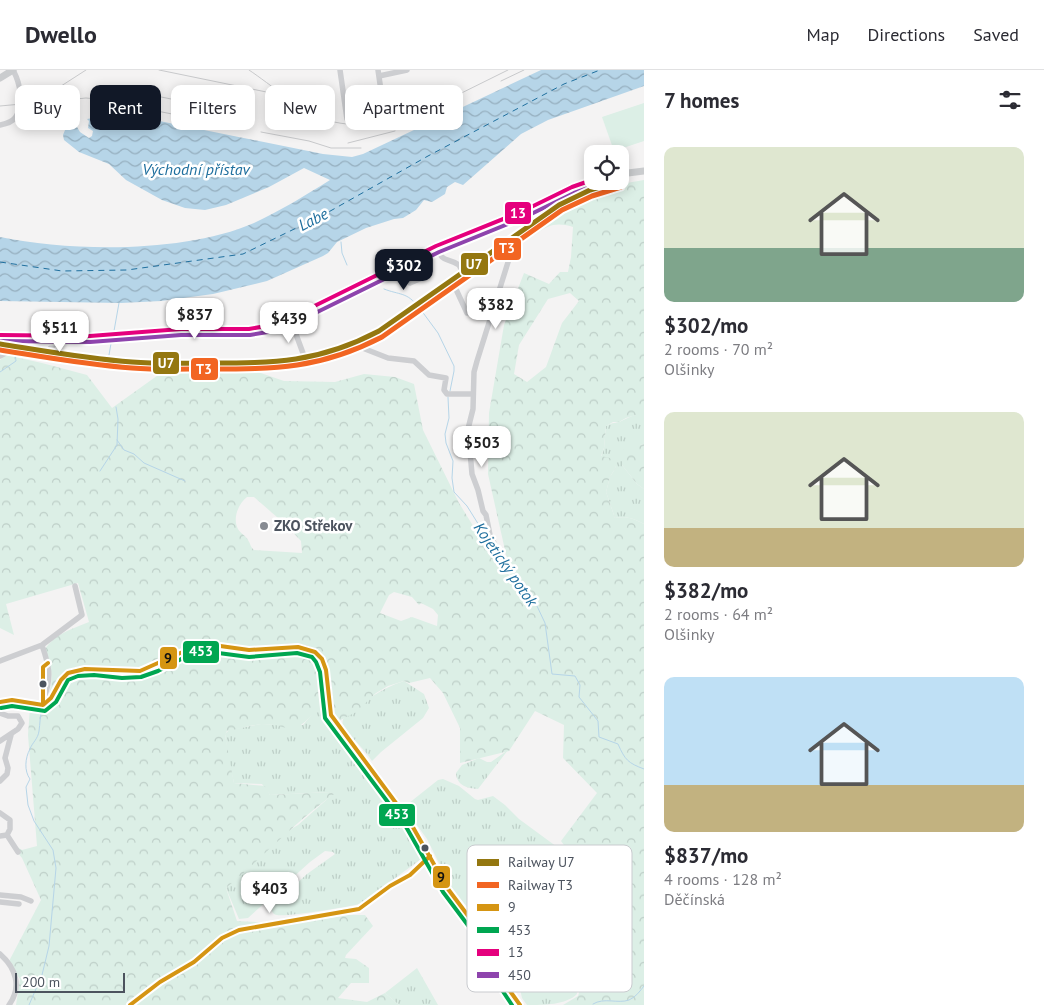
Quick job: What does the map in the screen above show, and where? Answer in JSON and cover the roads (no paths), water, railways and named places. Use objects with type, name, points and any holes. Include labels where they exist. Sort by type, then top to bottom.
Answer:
[{"type":"main road","points":[[0,78],[13,70]]},
{"type":"main road","points":[[629,173],[644,171]]},
{"type":"main road","points":[[0,335],[106,336],[181,329],[249,329],[265,327],[290,318],[436,246],[523,211],[584,183]]},
{"type":"street","points":[[0,125],[10,122],[15,118],[21,99],[19,80],[13,70]]},
{"type":"street","points":[[340,70],[345,105]]},
{"type":"street","points":[[378,73],[407,70]]},
{"type":"street","points":[[436,246],[440,257],[459,265],[466,278]]},
{"type":"street","points":[[466,313],[454,285],[472,276],[480,265],[502,249],[507,249],[509,253],[503,279],[476,361],[472,409],[468,430],[470,463],[483,511],[486,514],[490,535],[494,543]]},
{"type":"street","points":[[400,264],[410,283],[424,277]]},
{"type":"street","points":[[290,318],[308,364]]},
{"type":"street","points":[[0,356],[11,350],[45,354],[61,337]]},
{"type":"street","points":[[283,367],[308,364],[362,348],[388,358],[414,361],[429,375],[446,378],[444,390],[447,394],[472,394]]},
{"type":"street","points":[[0,662],[42,646],[82,615],[75,586]]},
{"type":"street","points":[[0,702],[12,700],[43,705],[51,700],[62,678],[70,672],[102,669],[125,672],[138,671],[156,666],[199,645],[216,645],[243,650],[301,647],[312,650],[318,654],[325,665],[331,715],[410,822],[448,889],[467,914]]},
{"type":"street","points":[[42,646],[48,663],[50,679],[43,705]]},
{"type":"street","points":[[0,713],[8,716],[18,716],[22,721],[21,727],[0,742]]},
{"type":"street","points":[[0,781],[7,774],[5,758],[11,735]]},
{"type":"street","points":[[0,812],[10,820],[10,829],[3,836],[18,852]]},
{"type":"street","points":[[130,1005],[160,982],[194,962],[222,938],[239,930],[359,909],[390,886],[410,875],[430,856]]},
{"type":"street","points":[[0,895],[21,897],[31,901]]},
{"type":"street","points":[[0,902],[19,904]]},
{"type":"street","points":[[0,954],[6,959],[16,975],[17,985],[14,998],[9,1005]]},
{"type":"street","points":[[511,992],[520,1005]]},
{"type":"water","points":[[541,70],[644,70],[644,86],[548,120],[521,134],[463,185],[455,182],[447,187],[445,194],[432,202],[424,200],[416,210],[403,218],[366,228],[337,242],[323,256],[267,281],[213,294],[161,301],[121,303],[0,301],[0,237],[29,242],[94,247],[163,245],[195,240],[226,233],[254,223],[330,180],[304,168],[269,187],[226,205],[205,210],[185,208],[162,200],[126,180],[109,164],[79,152],[64,140],[65,130],[79,130],[89,138],[92,136],[93,131],[91,130],[161,130],[161,121],[171,123],[171,130],[204,130],[323,154],[352,157],[363,154],[414,130],[463,130],[463,107]]},
{"type":"water","points":[[90,118],[90,129],[88,128],[89,121],[87,119]]},
{"type":"waterway","name":"Kojetický potok","points":[[341,242],[342,253],[347,265]]},
{"type":"waterway","name":"Kojetický potok","points":[[384,289],[407,296],[418,307]]},
{"type":"waterway","points":[[114,331],[119,303]]},
{"type":"waterway","name":"Kojetický potok","points":[[421,310],[438,333],[454,366],[450,391]]},
{"type":"waterway","points":[[109,355],[112,338]]},
{"type":"waterway","points":[[19,348],[23,340]]},
{"type":"waterway","points":[[0,372],[16,361],[15,353]]},
{"type":"waterway","name":"Kojetický potok","points":[[448,397],[449,418],[445,434],[446,443],[453,461],[452,478],[454,492],[467,506],[497,554],[521,581],[536,604],[545,623],[552,674],[575,676],[580,685],[579,697],[598,721],[599,737],[618,744],[628,760],[644,769]]},
{"type":"waterway","points":[[100,471],[117,445],[118,419],[116,407]]},
{"type":"waterway","points":[[117,440],[124,450],[134,454],[144,463],[185,481]]},
{"type":"waterway","points":[[29,1005],[42,975],[49,946],[56,868],[53,850],[34,821],[28,805],[26,787],[30,779],[26,768],[26,760],[38,734],[42,708]]},
{"type":"waterway","points":[[593,1004],[602,1001],[629,1000],[636,996],[644,986]]},
{"type":"railway","points":[[63,85],[86,70]]},
{"type":"railway","points":[[159,70],[265,92]]},
{"type":"railway","points":[[249,70],[317,116],[337,123],[362,126],[387,125],[405,121],[508,70]]},
{"type":"railway","points":[[501,81],[524,70]]},
{"type":"railway","points":[[161,97],[171,99]]},
{"type":"railway","points":[[0,106],[86,98],[171,114]]},
{"type":"railway","points":[[348,143],[395,131]]},
{"type":"railway","points":[[261,132],[309,141],[331,148],[361,148]]},
{"type":"rail line","name":"U7","points":[[0,344],[99,359],[151,363],[276,361],[296,359],[336,350],[379,331],[559,205],[590,190]]},
{"type":"rail line","name":"T3","points":[[0,350],[99,365],[151,369],[277,367],[297,365],[338,356],[382,337],[562,210],[592,196],[611,190]]},
{"type":"place","name":"ZKO Střekov","points":[[264,526]]},
{"type":"water label","name":"Východní přístav","points":[[196,169]]},
{"type":"water label","name":"Labe","points":[[313,219]]}]
